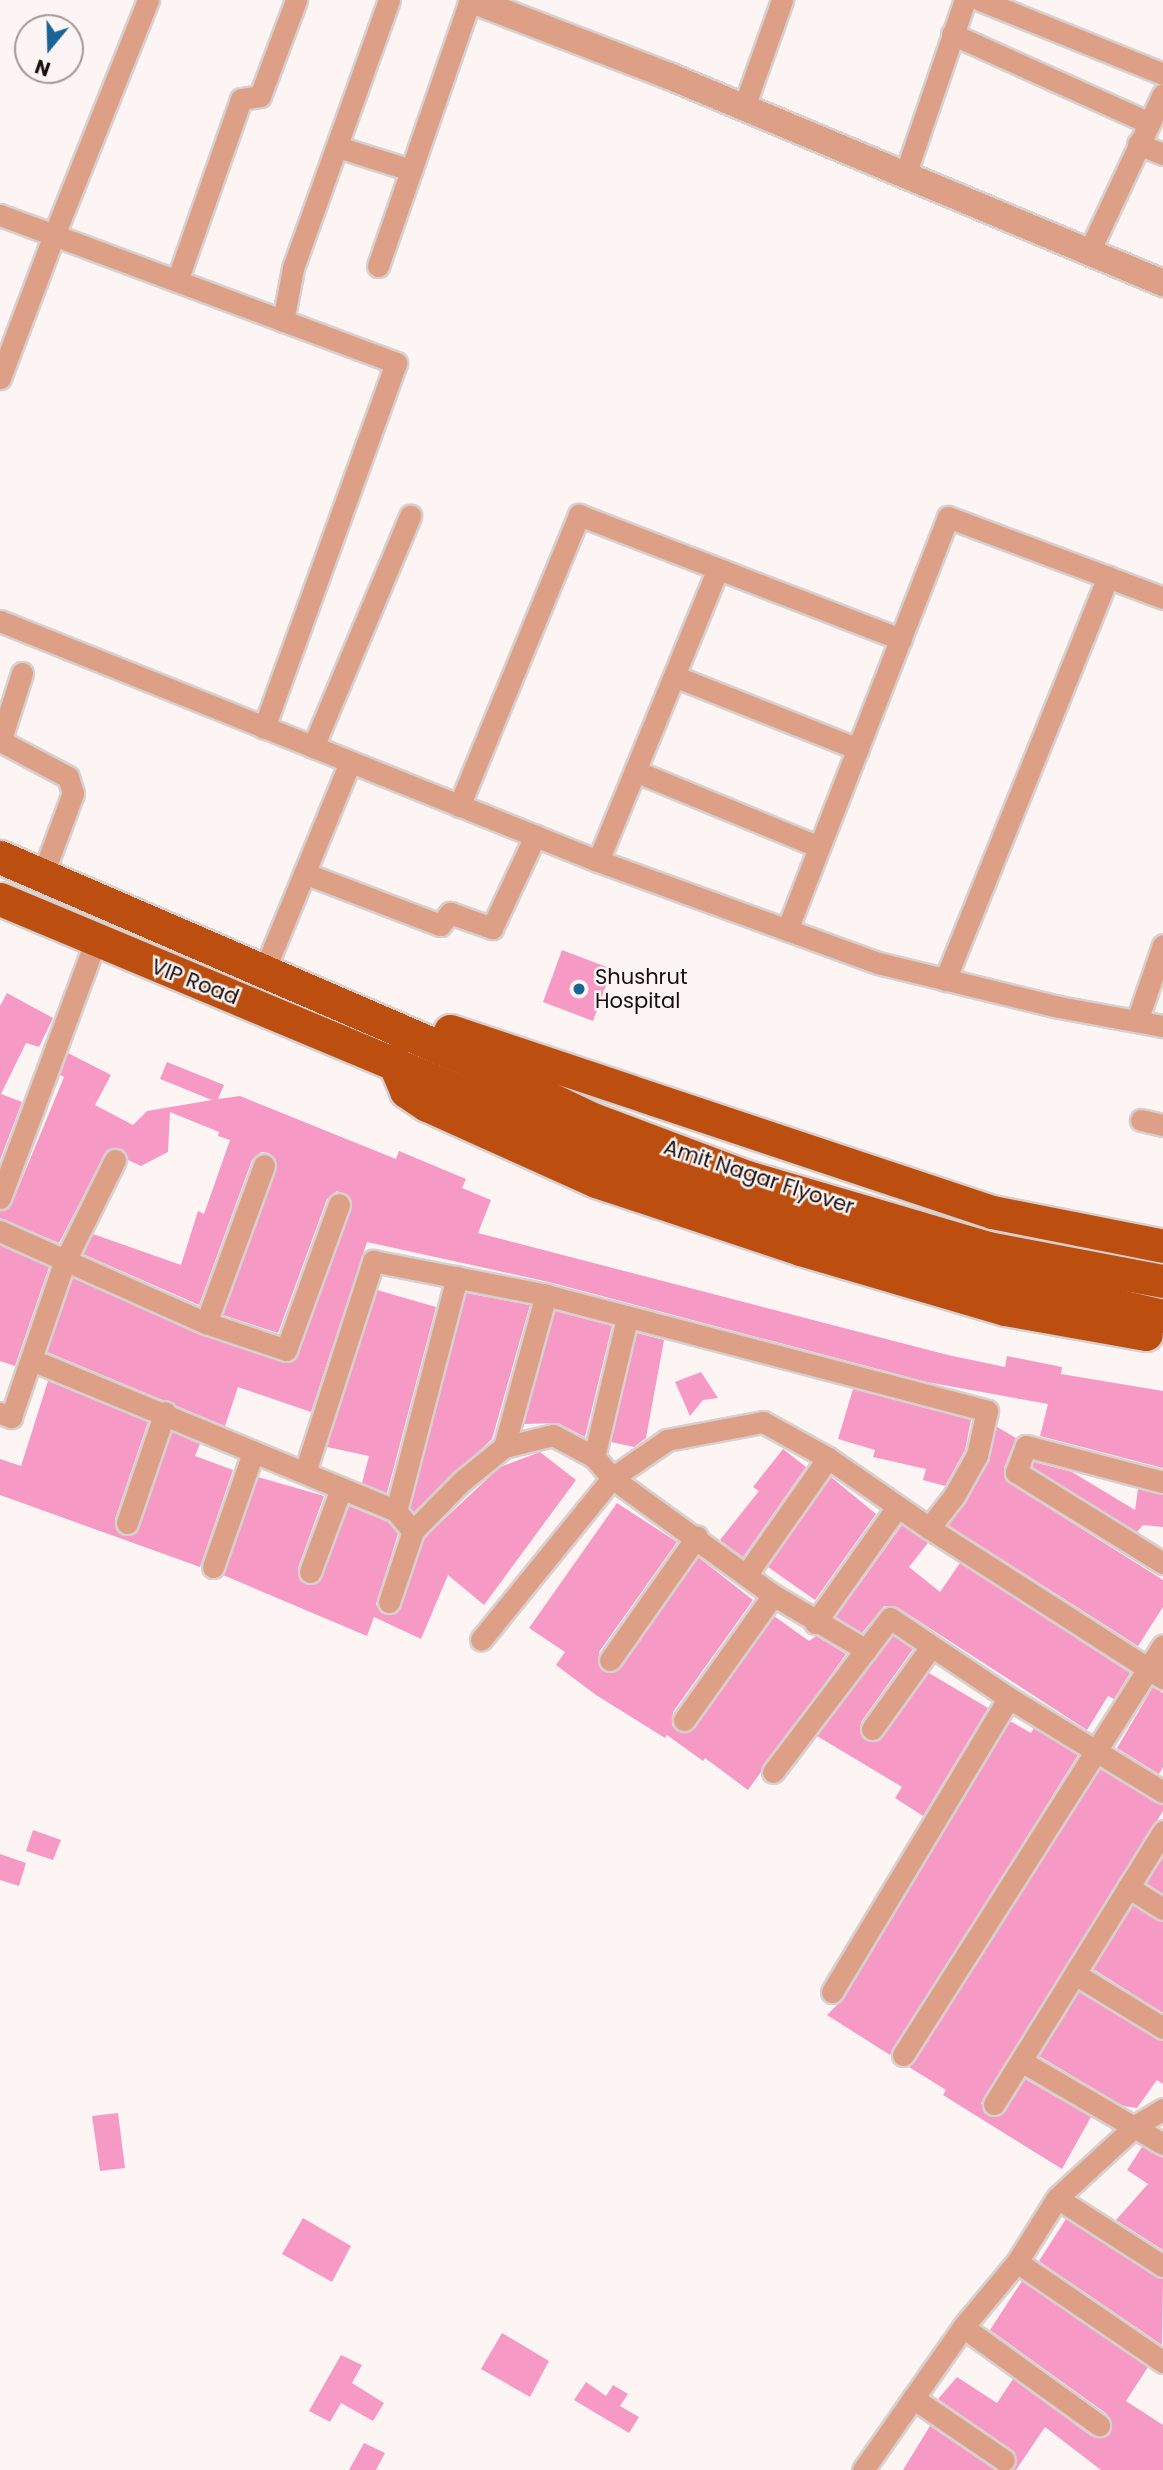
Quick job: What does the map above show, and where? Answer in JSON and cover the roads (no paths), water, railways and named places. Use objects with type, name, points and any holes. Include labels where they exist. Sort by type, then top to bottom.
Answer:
[{"type":"main road","name":"VIP Road","points":[[0,857],[373,1019]]},
{"type":"main road","name":"VIP Road","points":[[0,899],[95,943],[393,1060]]},
{"type":"main road","name":"Amit Nagar Flyover","points":[[373,1019],[446,1066],[588,1145],[733,1198],[977,1273],[1163,1316]]},
{"type":"main road","points":[[373,1019],[418,1020],[992,1212],[1163,1246]]},
{"type":"main road","name":"Amit Nagar Flyover","points":[[393,1060],[446,1066],[747,1177],[988,1248],[1163,1281]]},
{"type":"main road","points":[[393,1060],[406,1091],[427,1105],[596,1181],[800,1249],[1005,1309],[1163,1337]]},
{"type":"street","points":[[0,377],[148,0]]},
{"type":"street","points":[[177,281],[242,99],[260,96],[296,0]]},
{"type":"street","points":[[283,321],[293,268],[389,0]]},
{"type":"street","points":[[378,267],[471,0],[515,8],[1163,283]]},
{"type":"street","points":[[744,107],[782,0]]},
{"type":"street","points":[[905,175],[965,0]]},
{"type":"street","points":[[980,0],[1163,74]]},
{"type":"street","points":[[953,34],[1149,122]]},
{"type":"street","points":[[1089,252],[1163,94]]},
{"type":"street","points":[[1138,144],[1163,155]]},
{"type":"street","points":[[338,147],[411,170]]},
{"type":"street","points":[[0,215],[396,363],[264,728]]},
{"type":"street","points":[[459,806],[579,515],[901,639]]},
{"type":"street","points":[[313,747],[410,516]]},
{"type":"street","points":[[787,930],[948,517],[1163,598]]},
{"type":"street","points":[[598,861],[718,569]]},
{"type":"street","points":[[945,980],[1108,577]]},
{"type":"street","points":[[0,621],[598,861],[878,963],[945,980],[1163,1026]]},
{"type":"street","points":[[22,673],[2,736],[6,744],[68,777],[73,793],[42,877]]},
{"type":"street","points":[[674,676],[858,749]]},
{"type":"street","points":[[264,971],[350,762]]},
{"type":"street","points":[[635,771],[819,847]]},
{"type":"street","points":[[304,873],[440,925],[450,914],[492,928],[535,836]]},
{"type":"street","points":[[0,1198],[95,943]]},
{"type":"street","points":[[1137,1021],[1163,945]]},
{"type":"street","points":[[1140,1120],[1163,1125]]},
{"type":"street","points":[[0,1413],[11,1417],[64,1263],[115,1160]]},
{"type":"street","points":[[206,1323],[264,1165]]},
{"type":"street","points":[[0,1231],[64,1263],[206,1323],[286,1350],[339,1205]]},
{"type":"street","points":[[305,1472],[373,1261],[546,1295],[627,1319],[987,1411],[977,1455],[954,1496],[929,1528]]},
{"type":"street","points":[[396,1511],[457,1277]]},
{"type":"street","points":[[504,1447],[546,1295]]},
{"type":"street","points":[[594,1457],[627,1319]]},
{"type":"street","points":[[32,1360],[165,1412],[253,1453],[396,1511],[413,1531]]},
{"type":"street","points":[[127,1523],[165,1412]]},
{"type":"street","points":[[481,1640],[612,1478],[667,1440],[763,1422],[828,1458],[897,1507],[1156,1674]]},
{"type":"street","points":[[389,1602],[413,1531],[462,1481],[504,1447],[553,1435],[594,1457],[612,1478],[697,1536],[773,1595],[815,1623],[866,1650]]},
{"type":"street","points":[[1163,1482],[1026,1446],[1016,1472],[1163,1563]]},
{"type":"street","points":[[213,1567],[253,1453]]},
{"type":"street","points":[[746,1575],[828,1458]]},
{"type":"street","points":[[310,1572],[341,1489]]},
{"type":"street","points":[[815,1623],[897,1507]]},
{"type":"street","points":[[610,1660],[697,1536]]},
{"type":"street","points":[[684,1720],[773,1595]]},
{"type":"street","points":[[773,1772],[890,1618],[1009,1698],[1163,1792]]},
{"type":"street","points":[[903,2054],[1094,1748],[1156,1674],[1163,1646]]},
{"type":"street","points":[[872,1728],[930,1647]]},
{"type":"street","points":[[832,1992],[1009,1698]]},
{"type":"street","points":[[994,2104],[1163,1831]]},
{"type":"street","points":[[1128,1887],[1163,1909]]},
{"type":"street","points":[[1075,1974],[1163,2028]]},
{"type":"street","points":[[1021,2061],[1163,2144]]},
{"type":"street","points":[[865,2469],[963,2327],[1017,2262],[1057,2198],[1135,2126],[1163,2109]]},
{"type":"street","points":[[1057,2198],[1163,2266]]},
{"type":"street","points":[[1017,2262],[1163,2362]]},
{"type":"street","points":[[963,2327],[1099,2425]]},
{"type":"street","points":[[913,2398],[1003,2460]]},
{"type":"place","name":"Shushrut Hospital","points":[[579,989]]}]
